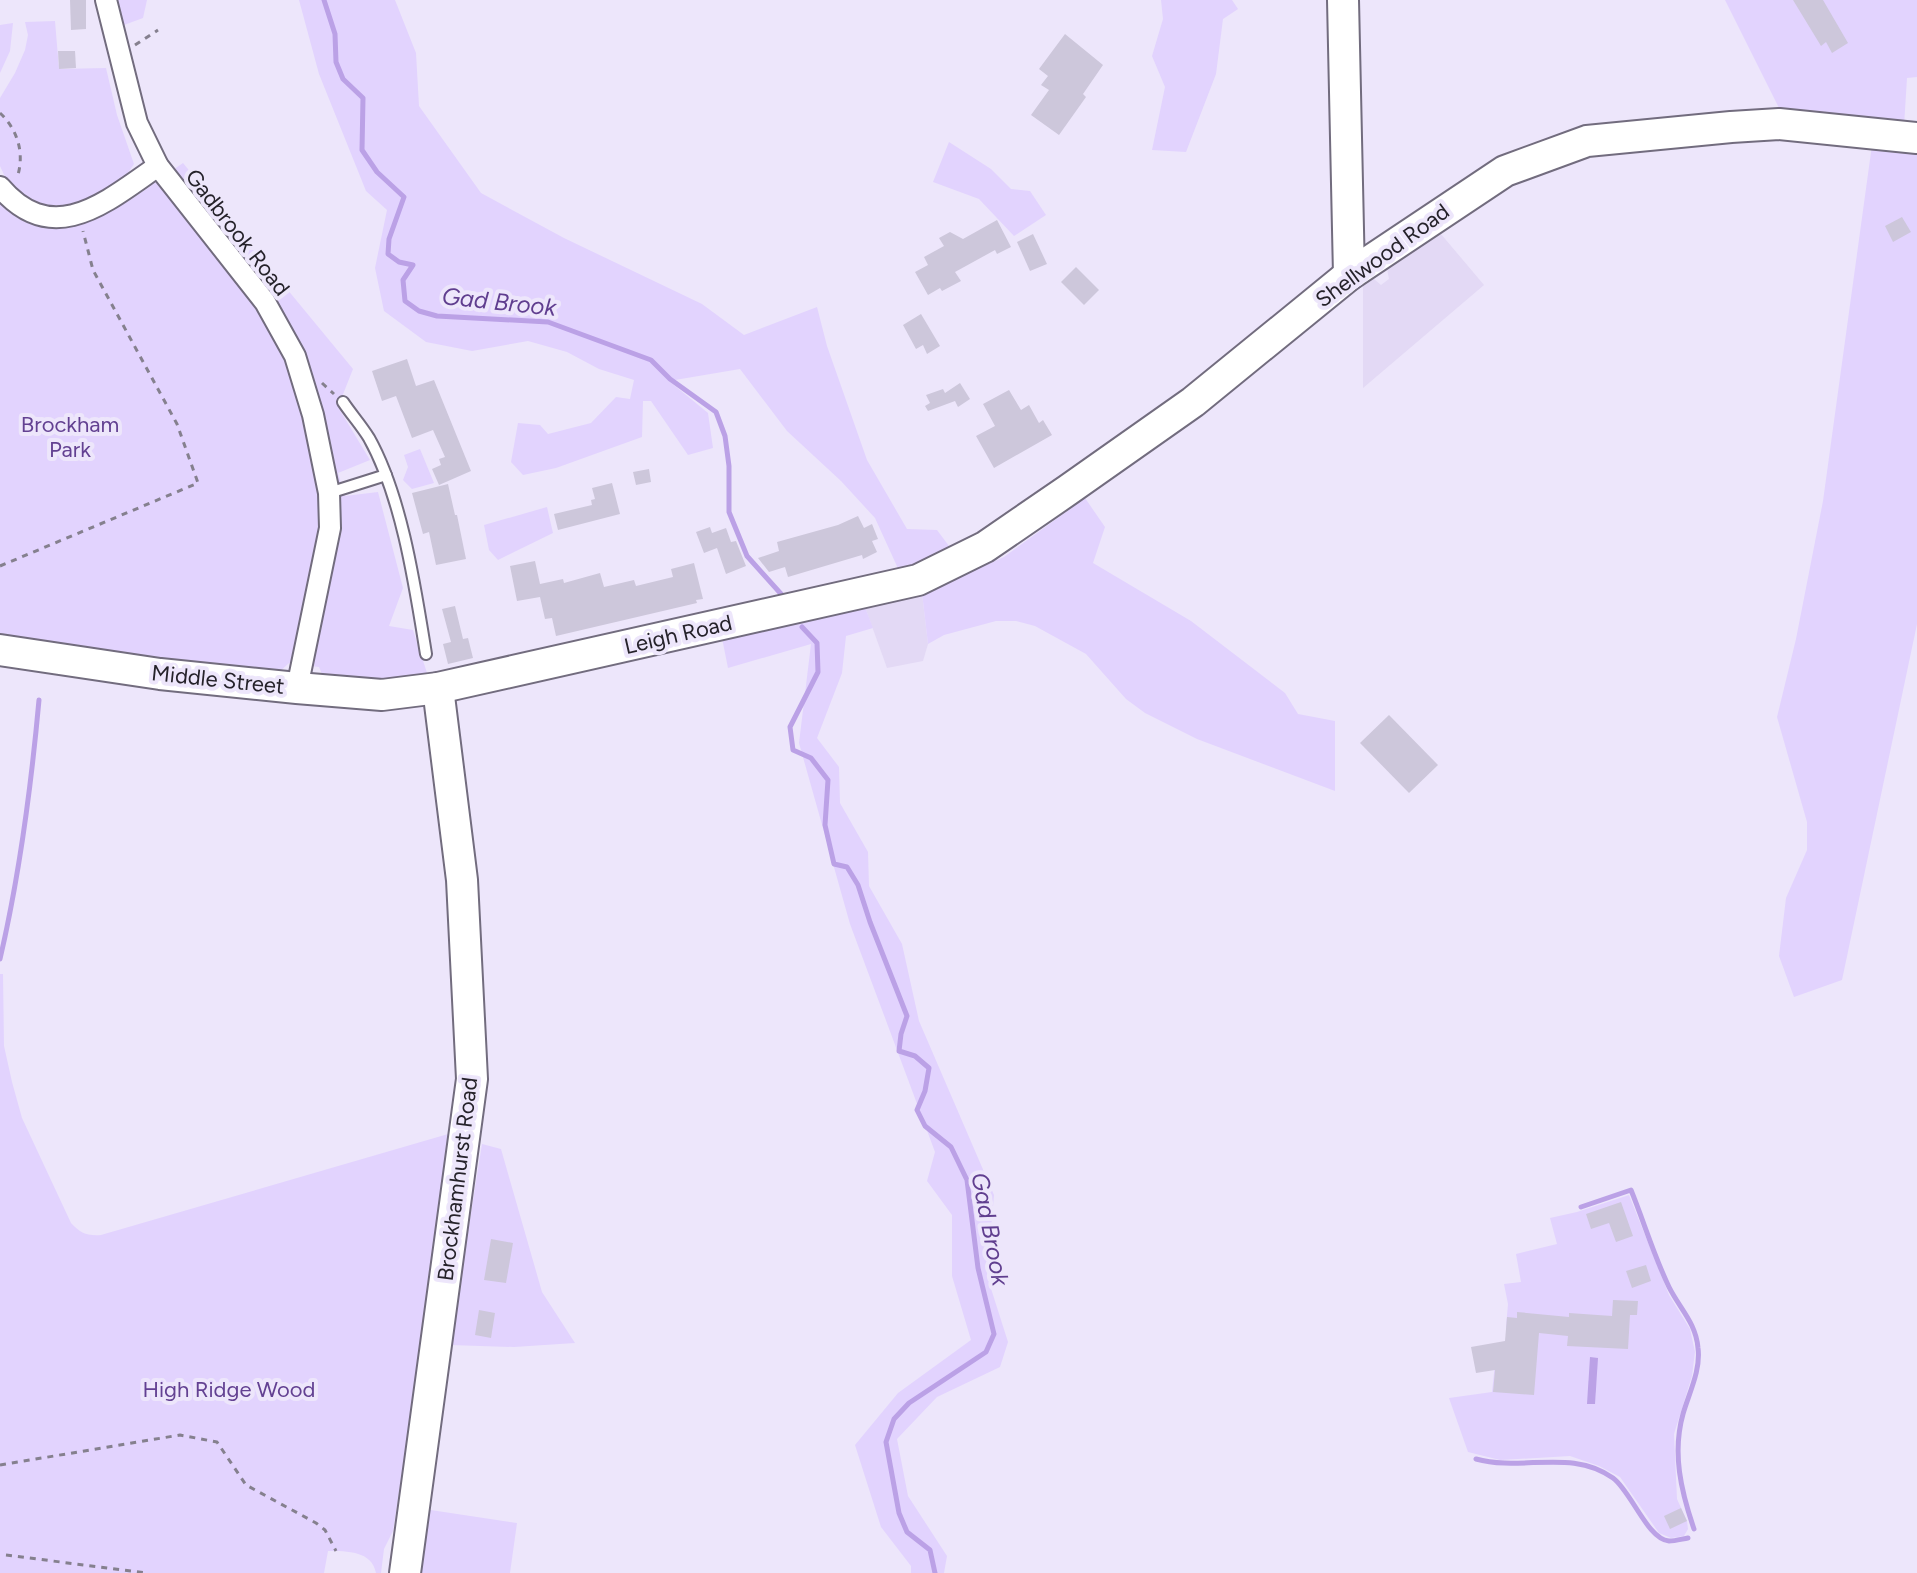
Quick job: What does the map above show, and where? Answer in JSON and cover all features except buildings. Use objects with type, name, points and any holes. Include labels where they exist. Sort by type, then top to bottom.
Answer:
[{"type":"street","name":"Gadbrook Road","points":[[106,0],[137,123],[158,166],[265,302],[295,356],[313,415],[329,493],[330,528],[297,688]]},
{"type":"street","points":[[1343,0],[1349,275]]},
{"type":"street","name":"Shellwood Road","points":[[918,580],[985,547],[1193,402],[1349,275],[1505,171],[1587,141],[1614,137],[1779,124],[1917,138]]},
{"type":"street","points":[[3,191],[15,204],[34,215],[56,219],[79,214],[158,166]]},
{"type":"street","name":"Leigh Road","points":[[438,688],[918,580]]},
{"type":"street","name":"Middle Street","points":[[0,650],[160,674],[297,688],[382,695],[438,688]]},
{"type":"street","name":"Brockhamhurst Road","points":[[405,1573],[472,1079],[462,880],[438,688]]},
{"type":"lane","points":[[343,402],[367,435],[386,475],[413,575],[426,654]]},
{"type":"lane","points":[[329,493],[386,475]]},
{"type":"path","points":[[119,57],[158,30]]},
{"type":"path","points":[[0,113],[10,123],[19,142],[22,162],[18,177],[3,191]]},
{"type":"path","points":[[0,566],[198,483],[177,424],[93,270],[79,214]]},
{"type":"path","points":[[0,1465],[180,1435],[217,1442],[246,1485],[316,1523],[325,1530],[336,1551]]},
{"type":"path","points":[[6,1555],[146,1573]]},
{"type":"shaded area","points":[[1435,227],[1484,285],[1363,388],[1363,277],[1368,274],[1381,285],[1389,279],[1386,264]]},
{"type":"shaded area","points":[[922,593],[928,644],[923,661],[887,668],[865,607]]},
{"type":"shaded area","points":[[1590,1357],[1598,1358],[1595,1404],[1587,1404]]},
{"type":"green space","points":[[116,0],[147,0],[143,18],[124,25]]},
{"type":"green space","points":[[299,0],[395,0],[416,53],[419,106],[481,193],[564,238],[702,304],[744,335],[817,307],[827,346],[867,460],[907,529],[937,530],[952,550],[901,575],[875,518],[841,481],[787,431],[740,369],[669,381],[708,413],[713,448],[688,455],[651,401],[643,401],[642,437],[556,468],[523,475],[511,462],[518,423],[540,425],[548,434],[591,423],[616,397],[630,399],[634,380],[599,369],[567,352],[528,341],[472,351],[426,342],[384,311],[375,268],[387,210],[366,191],[319,74]]},
{"type":"green space","points":[[1161,0],[1232,0],[1238,9],[1223,19],[1216,74],[1186,152],[1152,150],[1165,87],[1152,56],[1163,19]]},
{"type":"green space","points":[[1725,0],[1917,0],[1917,77],[1907,78],[1904,126],[1888,118],[1877,121],[1866,117],[1782,114]]},
{"type":"green space","points":[[55,21],[59,69],[106,68],[117,115],[134,164],[123,180],[78,205],[38,206],[19,196],[0,166],[0,98],[25,50],[28,35],[25,22]]},
{"type":"green space","points":[[13,23],[10,51],[0,73],[0,25]]},
{"type":"green space","points":[[949,142],[991,169],[1011,189],[1030,191],[1046,215],[1014,236],[979,199],[933,182]]},
{"type":"green space","points":[[1872,145],[1917,149],[1917,624],[1842,980],[1794,997],[1779,956],[1786,898],[1807,850],[1807,822],[1777,717],[1823,501]]},
{"type":"green space","name":"Brockham Park","points":[[183,163],[353,369],[338,407],[370,460],[338,473],[345,496],[378,492],[403,588],[389,626],[413,630],[428,676],[377,684],[325,681],[319,667],[289,663],[275,676],[0,637],[0,203],[31,224],[52,228],[72,226],[112,211]]},
{"type":"green space","points":[[420,449],[434,483],[412,489],[403,480],[408,467],[404,455]]},
{"type":"green space","points":[[1085,498],[1105,527],[1093,563],[1191,621],[1285,693],[1298,714],[1335,721],[1335,791],[1197,739],[1145,713],[1126,699],[1086,654],[1035,626],[1016,621],[996,621],[944,635],[928,644],[922,593],[1004,557]]},
{"type":"green space","points":[[547,507],[553,533],[498,560],[489,550],[484,525]]},
{"type":"green space","points":[[865,607],[873,628],[846,636],[842,673],[817,738],[839,767],[840,803],[868,852],[869,886],[902,944],[919,1021],[994,1195],[987,1276],[1008,1342],[1000,1367],[937,1397],[897,1439],[908,1496],[947,1556],[944,1573],[911,1573],[911,1566],[881,1527],[855,1445],[898,1393],[971,1340],[952,1276],[952,1215],[927,1181],[935,1152],[850,924],[799,743],[811,644],[728,668],[722,638]]},
{"type":"green space","name":"High Ridge Wood","points":[[0,974],[3,974],[4,1046],[22,1118],[71,1223],[84,1233],[101,1235],[455,1132],[393,1531],[384,1549],[381,1573],[376,1573],[374,1566],[364,1556],[328,1551],[324,1573],[0,1573]]},
{"type":"green space","points":[[482,1144],[501,1149],[542,1292],[575,1343],[514,1347],[450,1345]]},
{"type":"green space","points":[[1629,1195],[1669,1295],[1690,1329],[1695,1352],[1692,1376],[1674,1434],[1677,1499],[1688,1529],[1684,1536],[1671,1538],[1659,1533],[1620,1477],[1599,1466],[1570,1456],[1500,1460],[1468,1452],[1449,1398],[1492,1392],[1497,1345],[1514,1346],[1506,1327],[1508,1304],[1504,1284],[1521,1282],[1516,1254],[1557,1244],[1550,1218]]},
{"type":"green space","points":[[424,1509],[517,1523],[510,1573],[418,1573]]},
{"type":"waterway","name":"Gad Brook","points":[[324,0],[335,34],[336,62],[343,79],[363,98],[362,150],[377,172],[404,197],[389,239],[388,254],[399,262],[413,265],[403,280],[405,301],[419,311],[437,316],[548,322],[651,360],[670,379],[716,412],[725,436],[729,466],[729,512],[747,556],[782,595]]},
{"type":"waterway","name":"Gad Brook","points":[[802,627],[817,643],[818,672],[790,727],[793,750],[811,758],[828,780],[825,825],[834,864],[847,867],[858,885],[907,1016],[899,1051],[915,1056],[929,1068],[925,1091],[917,1110],[925,1126],[951,1147],[967,1180],[978,1268],[994,1334],[986,1352],[909,1403],[894,1419],[886,1442],[899,1513],[907,1532],[930,1550],[935,1573]]},
{"type":"waterway","points":[[0,959],[24,830],[39,700]]},
{"type":"waterway","points":[[1581,1207],[1631,1190],[1664,1275],[1697,1339],[1698,1365],[1678,1443],[1682,1486],[1694,1529]]},
{"type":"waterway","points":[[1476,1459],[1511,1463],[1563,1462],[1597,1469],[1620,1484],[1661,1539],[1688,1538]]}]
